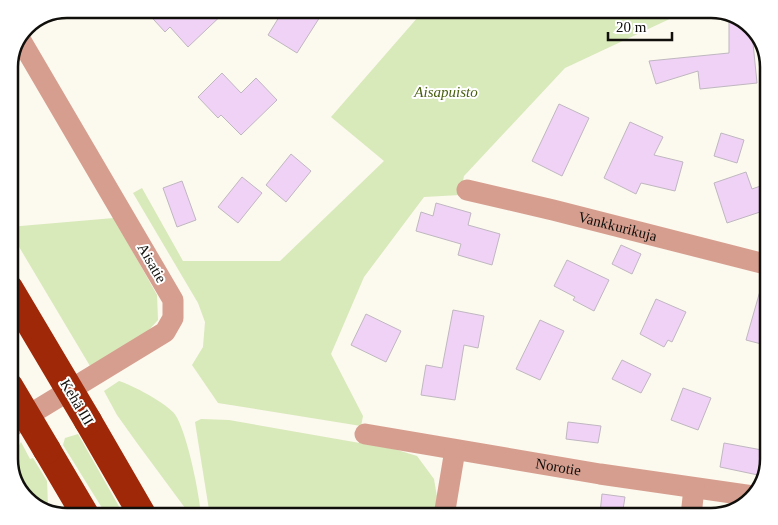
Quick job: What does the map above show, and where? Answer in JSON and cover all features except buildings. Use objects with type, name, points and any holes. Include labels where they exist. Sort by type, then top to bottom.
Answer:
[{"type":"highway","name":"Kehä III","points":[[18,303],[138,508]]},
{"type":"highway","points":[[18,401],[81,508]]},
{"type":"street","name":"Aisatie","points":[[18,422],[90,376],[165,332],[173,318],[173,300],[23,45]]},
{"type":"street","name":"Vankkurikuja","points":[[467,190],[760,262]]},
{"type":"street","name":"Norotie","points":[[365,434],[600,474],[744,495]]},
{"type":"street","points":[[445,508],[455,450]]},
{"type":"street","points":[[692,508],[694,488]]},
{"type":"green space","name":"Aisapuisto","points":[[417,18],[672,18],[565,68],[464,176],[460,195],[424,197],[364,277],[331,354],[363,416],[361,426],[218,403],[192,365],[203,347],[205,322],[198,303],[133,193],[142,188],[183,261],[280,261],[384,161],[331,117]]},
{"type":"green space","points":[[114,218],[157,295],[158,320],[148,331],[90,366],[18,245],[18,226]]},
{"type":"green space","points":[[119,381],[140,390],[173,412],[183,431],[192,462],[200,508],[185,508],[117,415],[104,391]]},
{"type":"green space","points":[[201,419],[229,420],[394,449],[417,456],[434,479],[437,497],[435,508],[209,508],[195,422]]},
{"type":"green space","points":[[78,434],[120,508],[102,508],[63,445],[65,438]]},
{"type":"green space","points":[[21,442],[30,459],[33,458],[47,481],[48,503],[39,499],[24,483],[19,471],[18,447]]}]
